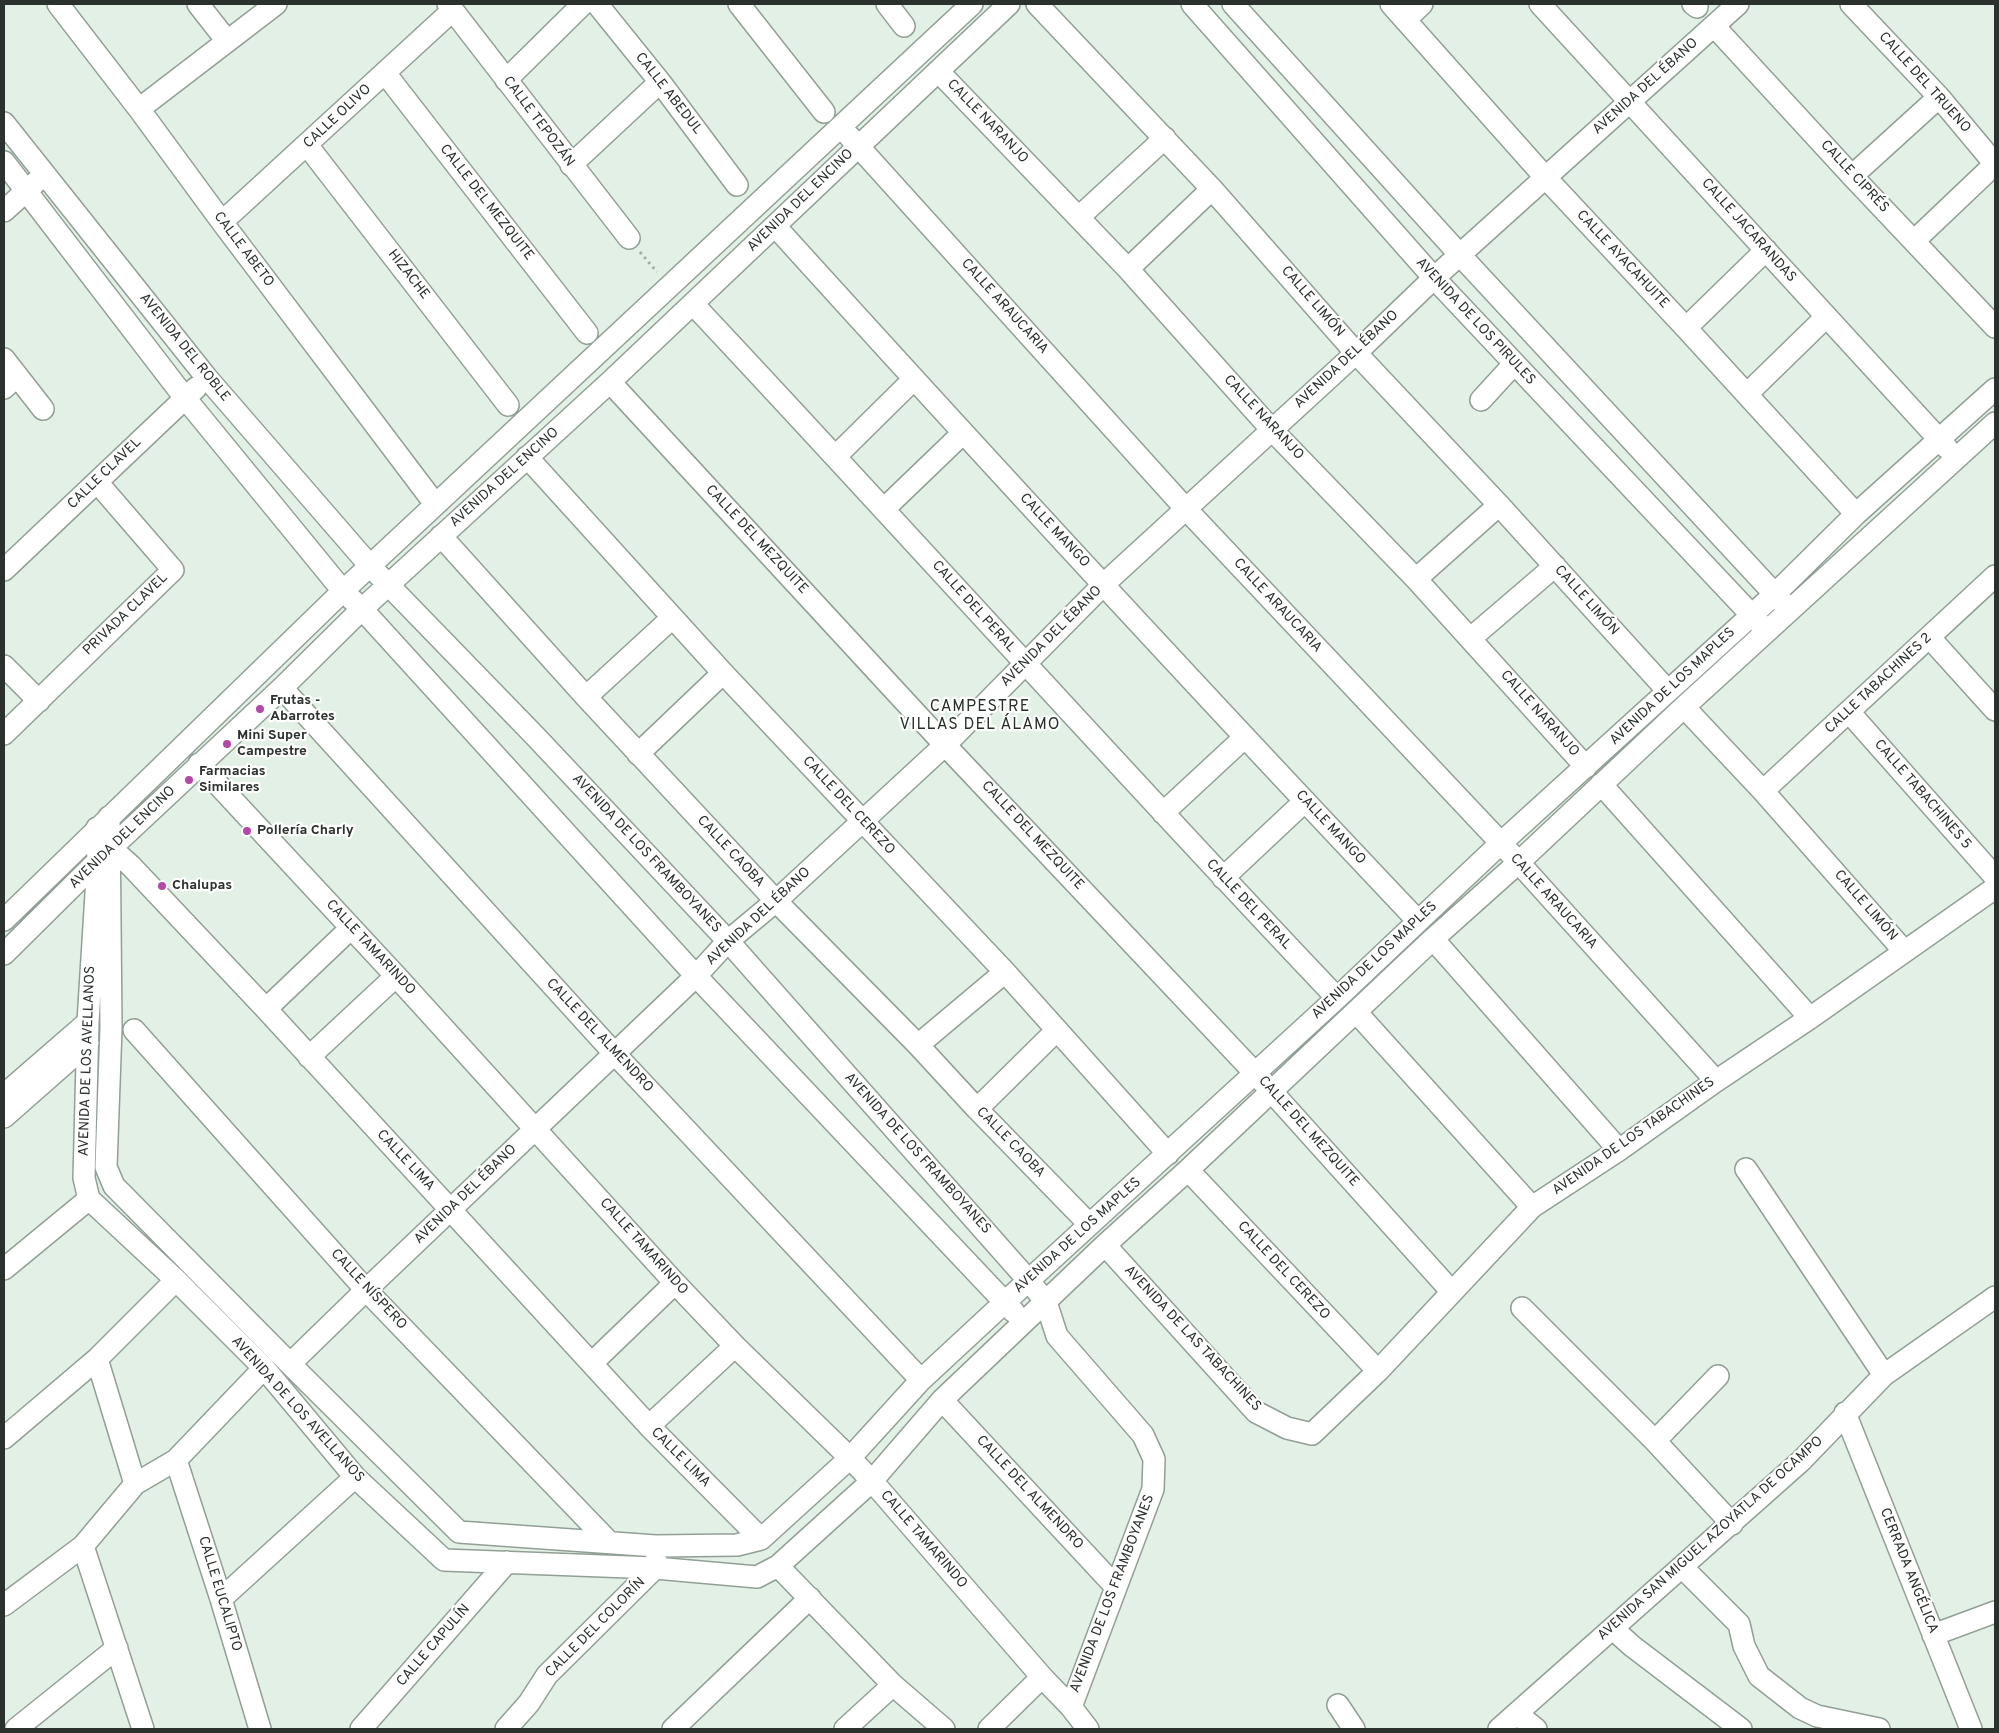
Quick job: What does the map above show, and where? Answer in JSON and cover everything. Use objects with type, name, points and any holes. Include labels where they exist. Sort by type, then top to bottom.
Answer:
[{"type":"street","name":"CALLE ABETO","points":[[58,4],[429,496]]},
{"type":"street","points":[[198,4],[227,41]]},
{"type":"street","points":[[139,109],[276,4]]},
{"type":"street","points":[[506,80],[583,4]]},
{"type":"street","name":"CALLE ABEDUL","points":[[597,4],[660,82],[737,185]]},
{"type":"street","points":[[738,4],[824,112]]},
{"type":"street","points":[[887,4],[904,26]]},
{"type":"street","name":"AVENIDA DEL ENCINO","points":[[6,911],[103,823],[343,591],[670,288],[972,4]]},
{"type":"street","name":"AVENIDA DEL ENCINO","points":[[4,954],[104,855],[282,688],[362,609],[610,382],[1009,4]]},
{"type":"street","name":"CALLE LIMÓN","points":[[1037,4],[1212,189],[1356,353],[1499,504],[1667,690]]},
{"type":"street","name":"AVENIDA DE LOS PIRULES","points":[[1192,4],[1434,278],[1766,632]]},
{"type":"street","points":[[1233,4],[1460,255],[1790,611]]},
{"type":"street","name":"CALLE AYACAHUITE","points":[[1391,4],[1545,177],[1856,514]]},
{"type":"street","points":[[1405,20],[1422,4]]},
{"type":"street","name":"CALLE JACARANDAS","points":[[1540,4],[1956,458]]},
{"type":"street","name":"AVENIDA DEL ÉBANO","points":[[290,1364],[696,976],[728,942],[776,901],[945,745],[1104,584],[1356,353],[1434,278],[1738,4]]},
{"type":"street","name":"CALLE DEL TRUENO","points":[[1851,4],[1939,96],[1995,164]]},
{"type":"street","name":"CALLE TEPOZÁN","points":[[451,7],[629,238]]},
{"type":"street","name":"CALLE OLIVO","points":[[222,222],[385,73],[451,7]]},
{"type":"street","name":"CALLE CIPRÉS","points":[[1714,26],[1995,327]]},
{"type":"street","name":"CALLE NARANJO","points":[[938,71],[1128,269],[1272,430],[1416,578],[1586,767]]},
{"type":"street","name":"CALLE DEL MEZQUITE","points":[[385,73],[587,333]]},
{"type":"street","points":[[571,165],[660,82]]},
{"type":"street","points":[[1852,176],[1939,96]]},
{"type":"street","name":"AVENIDA DEL ROBLE","points":[[4,123],[44,176],[207,378],[371,566]]},
{"type":"street","name":"CALLE ARAUCARIA","points":[[841,128],[1186,509],[1501,843],[1716,1081]]},
{"type":"street","points":[[1078,217],[1165,138]]},
{"type":"street","name":"HIZACHE","points":[[307,145],[508,405]]},
{"type":"street","name":"AVENIDA DEL ROBLE","points":[[4,162],[185,398],[343,591]]},
{"type":"street","points":[[1914,241],[1995,164]]},
{"type":"street","points":[[4,211],[44,176]]},
{"type":"street","points":[[1128,269],[1212,189]]},
{"type":"street","name":"CALLE MANGO","points":[[775,226],[914,380],[1418,921]]},
{"type":"street","points":[[1686,328],[1766,250]]},
{"type":"street","name":"CALLE DEL PERAL","points":[[693,304],[836,456],[1024,664],[1336,998]]},
{"type":"street","points":[[1747,394],[1826,317]]},
{"type":"street","points":[[4,360],[10,382],[43,409]]},
{"type":"street","points":[[1481,400],[1514,364]]},
{"type":"street","name":"CALLE CLAVEL","points":[[4,570],[207,378]]},
{"type":"street","points":[[836,456],[914,380]]},
{"type":"street","name":"CALLE DEL MEZQUITE","points":[[610,382],[945,745],[1254,1072],[1452,1292]]},
{"type":"street","name":"AVENIDA DE LOS MAPLES","points":[[761,1539],[850,1458],[921,1380],[1089,1224],[1168,1154],[1667,690],[1775,594],[1856,514],[1995,389]]},
{"type":"street","name":"AVENIDA DE LOS MAPLES","points":[[778,1566],[872,1481],[942,1400],[1105,1245],[1188,1170],[1270,1091],[1357,1013],[1433,939],[1518,863],[1684,707],[1995,423]]},
{"type":"street","points":[[884,509],[963,432]]},
{"type":"street","name":"CALLE DEL CEREZO","points":[[527,457],[723,673],[1005,972],[1168,1154]]},
{"type":"street","name":"PRIVADA CLAVEL","points":[[4,734],[173,570],[97,482]]},
{"type":"street","points":[[1416,578],[1499,504]]},
{"type":"street","name":"CALLE CAOBA","points":[[441,536],[638,754],[776,901],[918,1045],[977,1109],[1089,1224]]},
{"type":"street","name":"AVENIDA DE LOS FRAMBOYANES","points":[[371,566],[728,942],[1029,1281],[1046,1302],[1057,1336],[1142,1435],[1154,1459],[1153,1489],[1071,1707]]},
{"type":"street","points":[[1471,638],[1554,566]]},
{"type":"street","name":"CALLE TABACHINES 2","points":[[1763,791],[1995,576]]},
{"type":"street","name":"AVENIDA DE LOS FRAMBOYANES","points":[[343,591],[362,609],[696,976],[1004,1303],[1025,1322],[1057,1336]]},
{"type":"street","points":[[586,697],[672,618]]},
{"type":"street","points":[[1930,638],[1995,710]]},
{"type":"street","points":[[4,666],[39,701]]},
{"type":"street","points":[[638,754],[723,673]]},
{"type":"street","name":"CALLE DEL ALMENDRO","points":[[282,688],[614,1053],[921,1380]]},
{"type":"street","name":"CALLE LIMÓN","points":[[1684,707],[1763,791],[1904,951]]},
{"type":"street","name":"CALLE TABACHINES 5","points":[[1849,712],[1995,877]]},
{"type":"street","points":[[1163,813],[1245,737]]},
{"type":"street","name":"CALLE TAMARINDO","points":[[199,764],[396,976],[675,1283],[735,1346],[872,1481],[1042,1677],[1071,1707],[1088,1729]]},
{"type":"street","points":[[1601,784],[1810,1018]]},
{"type":"street","points":[[1223,878],[1305,801]]},
{"type":"street","name":"AVENIDA DE LOS AVELLANOS","points":[[103,823],[111,1028],[106,1167],[114,1186],[459,1532],[656,1546],[737,1545],[761,1539]]},
{"type":"street","name":"AVENIDA DE LOS AVELLANOS","points":[[104,855],[88,1022],[84,1178],[89,1199],[176,1280],[264,1368],[355,1477],[444,1560],[655,1568],[757,1577],[778,1566]]},
{"type":"street","name":"CALLE LIMA","points":[[104,855],[131,866],[266,1009],[649,1426],[761,1539]]},
{"type":"street","name":"AVENIDA DE LOS TABACHINES","points":[[1312,1434],[1378,1371],[1532,1207],[1619,1150],[1995,888]]},
{"type":"street","points":[[266,1009],[351,928]]},
{"type":"street","points":[[1433,939],[1619,1150]]},
{"type":"street","points":[[918,1045],[1005,972]]},
{"type":"street","points":[[309,1057],[396,976]]},
{"type":"street","points":[[1357,1013],[1532,1207]]},
{"type":"street","points":[[4,1094],[88,1022]]},
{"type":"street","name":"CALLE NÍSPERO","points":[[134,1030],[366,1290],[609,1542]]},
{"type":"street","points":[[977,1109],[1057,1030]]},
{"type":"street","points":[[4,1117],[88,1043]]},
{"type":"street","points":[[1746,1169],[1884,1375]]},
{"type":"street","name":"CALLE DEL CEREZO","points":[[1188,1170],[1378,1371]]},
{"type":"street","points":[[4,1269],[89,1199]]},
{"type":"street","name":"AVENIDA DE LAS TABACHINES","points":[[1105,1245],[1256,1412],[1287,1428],[1312,1434]]},
{"type":"street","points":[[4,1438],[97,1359],[176,1280]]},
{"type":"street","points":[[592,1364],[675,1283]]},
{"type":"street","name":"AVENIDA SAN MIGUEL AZOYATLA DE OCAMPO","points":[[1499,1729],[1801,1461],[1845,1413],[1884,1375],[1995,1297]]},
{"type":"street","points":[[1522,1308],[1655,1441],[1732,1524]]},
{"type":"street","points":[[649,1426],[735,1346]]},
{"type":"street","points":[[97,1359],[135,1484]]},
{"type":"street","points":[[4,1605],[83,1546],[135,1484],[176,1460],[264,1368]]},
{"type":"street","points":[[1655,1441],[1718,1376]]},
{"type":"street","name":"CALLE DEL ALMENDRO","points":[[942,1400],[1116,1586]]},
{"type":"street","name":"CERRADA ANGÉLICA","points":[[1845,1413],[1971,1729]]},
{"type":"street","name":"CALLE EUCALIPTO","points":[[176,1460],[221,1599],[260,1729]]},
{"type":"street","points":[[221,1599],[355,1477]]},
{"type":"street","points":[[83,1546],[143,1729]]},
{"type":"street","name":"CALLE DEL COLORÍN","points":[[516,1726],[547,1676],[655,1568],[656,1546]]},
{"type":"street","name":"CALLE CAPULÍN","points":[[361,1729],[507,1562]]},
{"type":"street","points":[[778,1566],[893,1685],[944,1729]]},
{"type":"street","points":[[1682,1567],[1739,1624],[1744,1646],[1759,1676],[1800,1708],[1817,1716],[1879,1729]]},
{"type":"street","points":[[673,1729],[810,1598]]},
{"type":"street","points":[[1933,1635],[1995,1612]]},
{"type":"street","points":[[1613,1629],[1632,1646],[1741,1729]]},
{"type":"street","points":[[16,1729],[117,1648]]},
{"type":"street","points":[[989,1729],[1042,1677]]},
{"type":"street","points":[[845,1729],[893,1685]]},
{"type":"street","points":[[1338,1706],[1354,1729]]},
{"type":"street","points":[[1517,1714],[1536,1729]]},
{"type":"path","points":[[629,238],[670,288]]},
{"type":"place","name":"Frutas - Abarrotes","points":[[260,709]]},
{"type":"place","name":"Mini Super Campestre","points":[[227,744]]},
{"type":"place","name":"Farmacias Similares","points":[[189,780]]},
{"type":"place","name":"Pollería Charly","points":[[247,831]]},
{"type":"place","name":"Chalupas","points":[[162,886]]},
{"type":"district","name":"CAMPESTRE VILLAS DEL ÁLAMO","points":[[980,717]]}]
